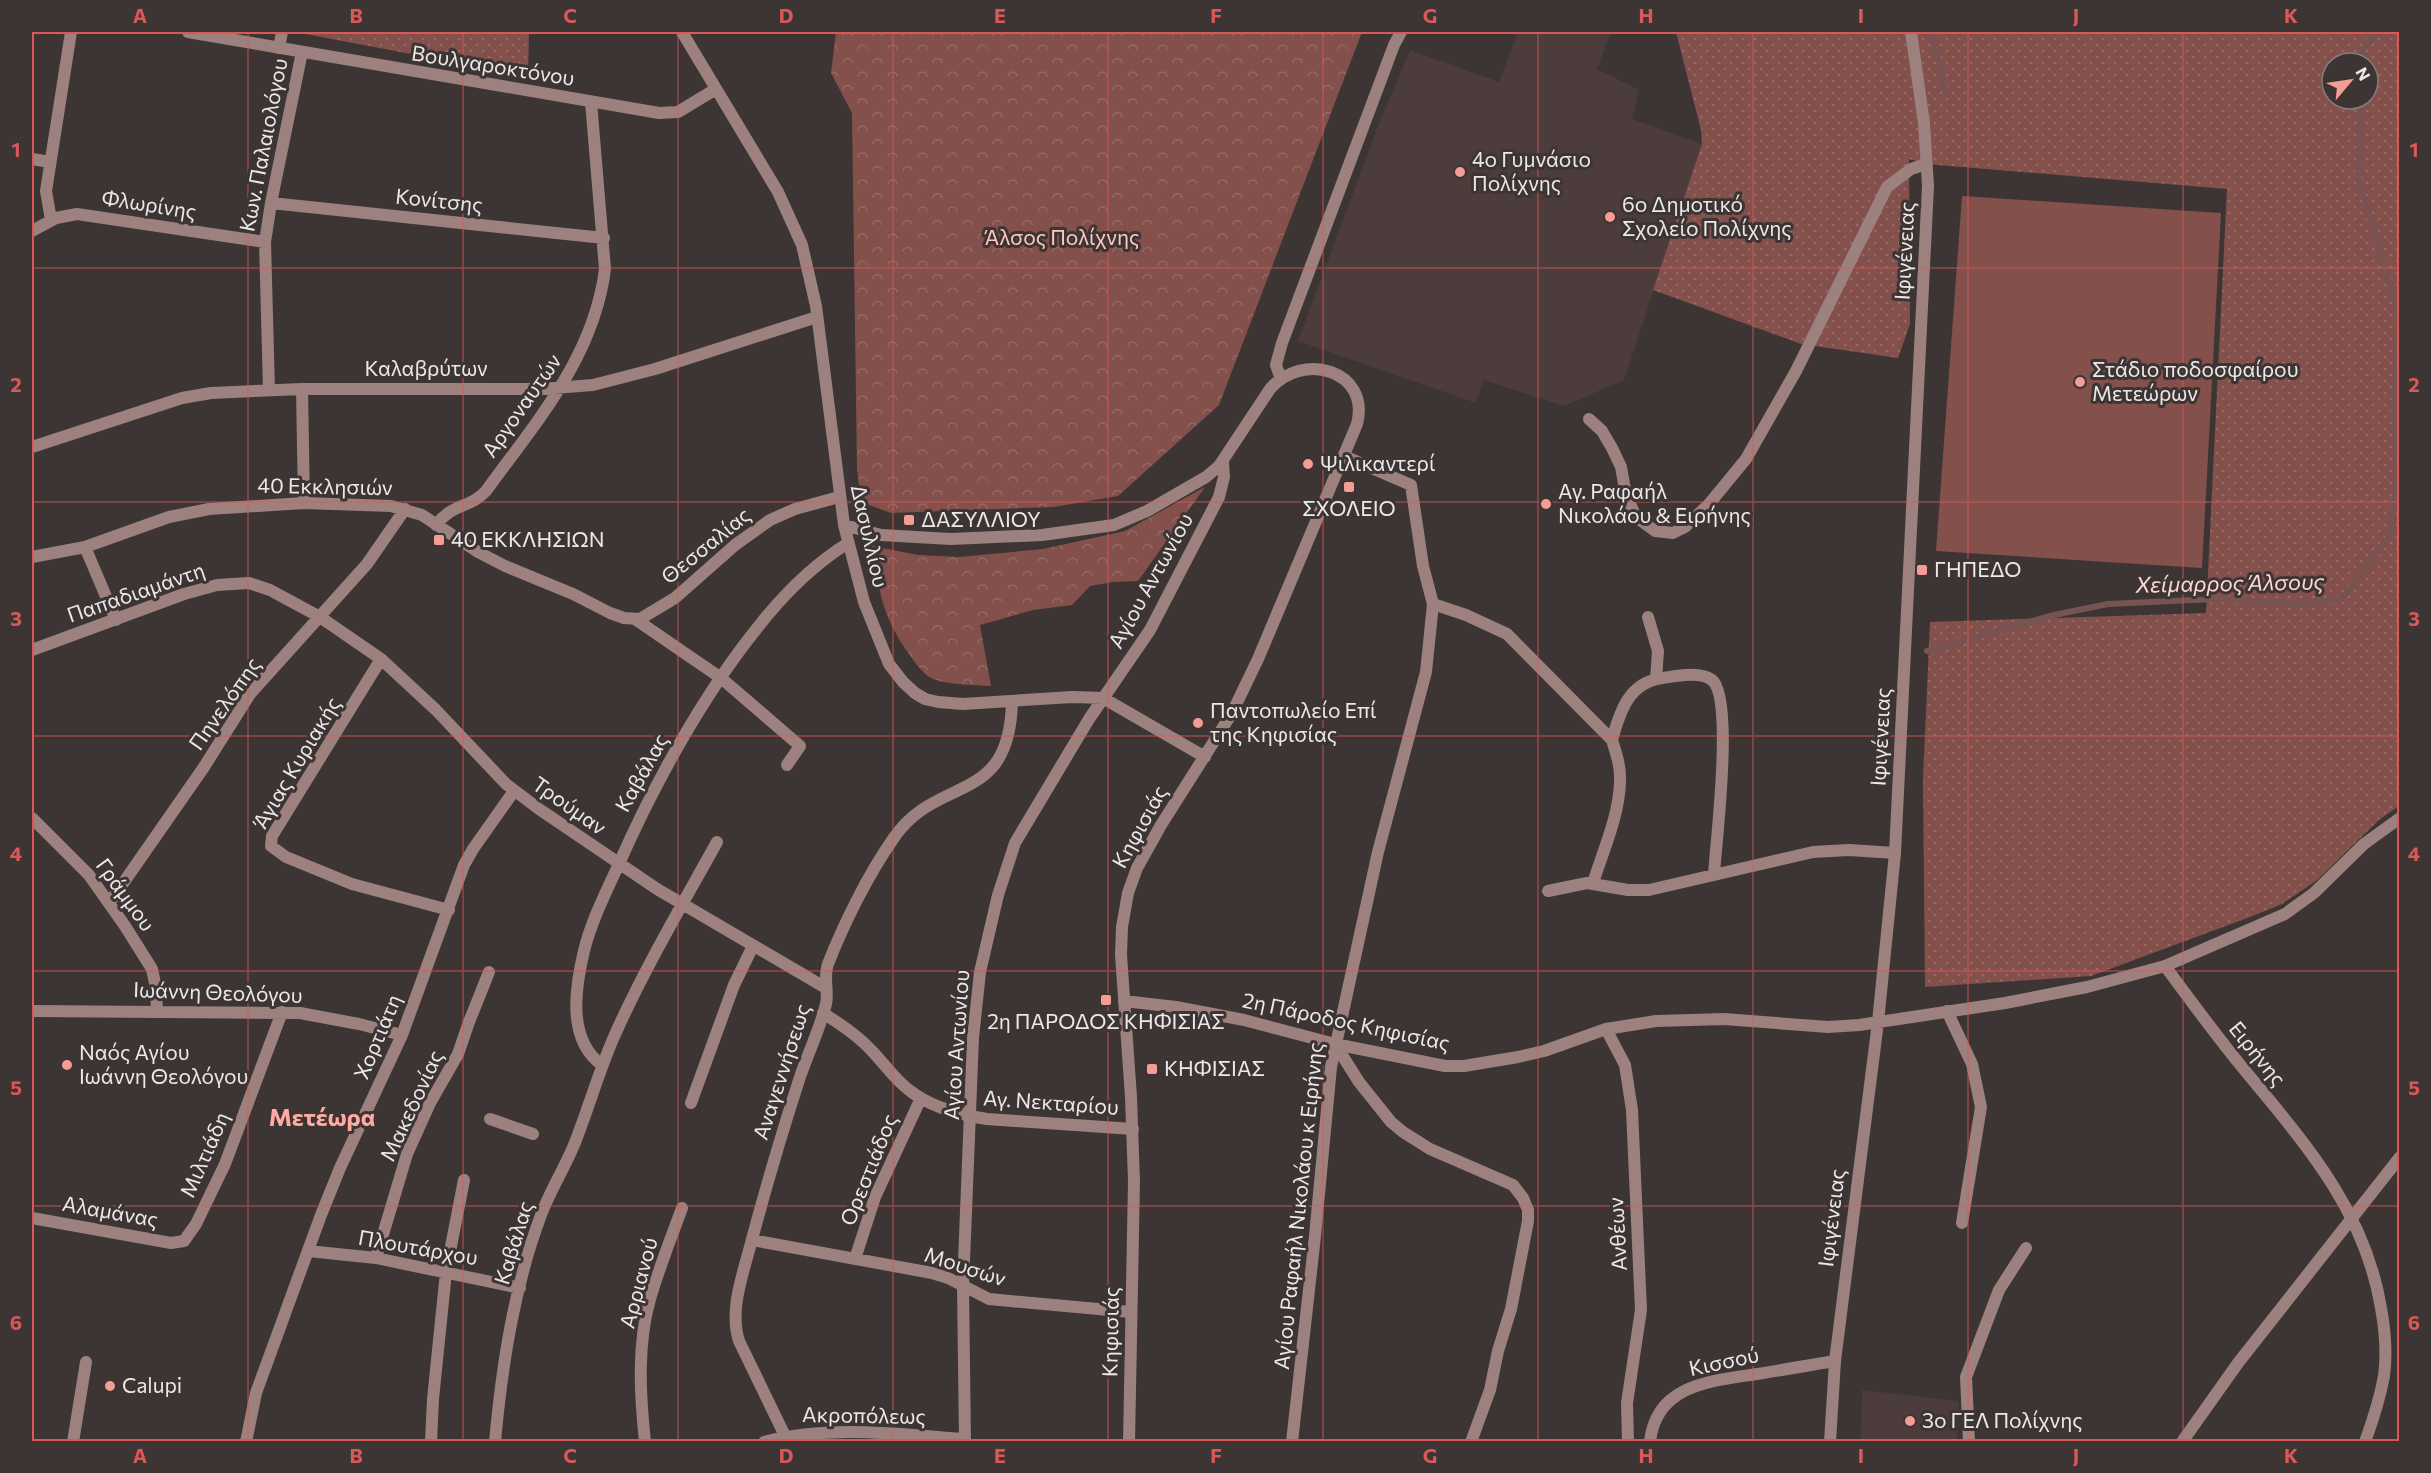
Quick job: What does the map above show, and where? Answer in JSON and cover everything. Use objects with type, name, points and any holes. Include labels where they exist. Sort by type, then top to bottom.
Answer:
[{"type":"street","points":[[51,220],[46,191],[72,32]]},
{"type":"street","name":"Βουλγαροκτόνου","points":[[188,32],[667,114],[688,108],[716,89]]},
{"type":"street","points":[[279,48],[282,32]]},
{"type":"street","name":"Δασυλλίου","points":[[682,32],[778,192],[795,225],[806,258],[817,317],[844,525],[864,602],[889,664],[909,687],[926,699],[938,702],[963,704],[1087,696],[1103,698],[1205,757]]},
{"type":"street","points":[[844,525],[881,535],[951,539],[1014,538],[1091,530],[1114,525],[1137,516],[1206,477],[1223,462],[1270,389],[1281,379],[1276,365],[1282,343],[1394,45],[1401,32]]},
{"type":"street","name":"Ιφιγένειας","points":[[1830,1442],[1835,1361],[1878,1022],[1895,853],[1928,186],[1924,123],[1911,32]]},
{"type":"street","name":"Κων. Παλαιολόγου","points":[[269,390],[265,242],[302,52]]},
{"type":"street","name":"Αργοναυτών","points":[[436,525],[450,510],[475,501],[486,491],[561,388],[581,351],[601,295],[605,269],[591,102]]},
{"type":"street","points":[[32,159],[50,162]]},
{"type":"street","points":[[1589,419],[1602,431],[1612,448],[1621,467],[1626,495],[1636,517],[1655,531],[1673,533],[1685,527],[1709,504],[1746,459],[1796,371],[1887,187],[1911,169],[1926,164]]},
{"type":"street","name":"Κονίτσης","points":[[271,203],[604,238]]},
{"type":"street","name":"Φλωρίνης","points":[[32,231],[51,220],[67,214],[77,214],[265,242]]},
{"type":"street","name":"Καλαβρύτων","points":[[32,447],[193,396],[302,389],[561,388],[593,385],[638,374],[817,317]]},
{"type":"street","name":"Κηφισιάς","points":[[1129,1442],[1134,1181],[1122,927],[1130,885],[1161,825],[1232,713],[1258,659],[1344,456],[1359,415],[1358,401],[1350,385],[1333,372],[1316,368],[1294,373],[1281,379]]},
{"type":"street","points":[[302,389],[304,503]]},
{"type":"street","name":"Αγίου Ραφαήλ Νικολάου κ Ειρήνης","points":[[1292,1442],[1315,1236],[1326,1103],[1335,1044],[1378,852],[1426,672],[1432,604],[1423,566],[1411,484],[1344,456]]},
{"type":"street","name":"Αγίου Αντωνίου","points":[[964,1440],[963,1286],[977,989],[990,927],[1015,843],[1103,698],[1150,630],[1219,497],[1224,477],[1223,462]]},
{"type":"street","name":"Θεσσαλίας","points":[[635,620],[650,615],[675,598],[735,545],[765,523],[785,513],[839,497]]},
{"type":"street","name":"40 Εκκλησιών","points":[[32,557],[85,547],[184,513],[236,506],[304,503],[405,509],[422,515],[505,566],[573,594],[610,613],[635,620],[721,678],[752,702],[800,746],[787,765]]},
{"type":"street","name":"Πηνελόπης","points":[[110,902],[204,767],[250,694],[373,557],[405,509]]},
{"type":"street","name":"Καβάλας","points":[[602,1065],[588,1053],[581,1039],[577,1018],[577,986],[589,933],[634,829],[665,770],[721,678],[758,626],[822,561],[848,543]]},
{"type":"street","points":[[85,547],[116,620]]},
{"type":"street","name":"Παπαδιαμάντη","points":[[32,650],[184,594],[218,585],[241,582],[270,590],[320,617]]},
{"type":"street","points":[[1432,604],[1466,615],[1507,633],[1612,740],[1619,762],[1620,782],[1615,813],[1593,883]]},
{"type":"street","name":"Τρούμαν","points":[[320,617],[381,659],[436,710],[486,765],[514,791],[619,864],[682,904],[826,988]]},
{"type":"street","points":[[1648,617],[1658,651],[1656,679]]},
{"type":"street","name":"Άγιας Κυριακής","points":[[381,659],[272,836],[271,846],[280,854],[351,884],[449,910]]},
{"type":"street","points":[[1612,740],[1623,705],[1644,682],[1685,676],[1709,678],[1715,683],[1721,698],[1722,765],[1714,874]]},
{"type":"street","name":"Αναγεννήσεως","points":[[787,1439],[739,1341],[736,1327],[738,1295],[778,1147],[827,1000],[825,973],[888,846],[903,826],[918,811],[960,791],[983,776],[997,763],[1009,732],[1012,701]]},
{"type":"street","name":"Χορτιάτη","points":[[246,1442],[256,1393],[308,1251],[340,1168],[402,1035],[467,858],[514,791]]},
{"type":"street","name":"Γράμμου","points":[[32,818],[90,875],[110,902],[152,969],[157,1011]]},
{"type":"street","points":[[1878,1022],[2087,987],[2165,966],[2285,914],[2314,893],[2364,843],[2400,818]]},
{"type":"street","name":"Καβάλας","points":[[495,1442],[503,1370],[520,1288],[542,1212],[573,1148],[602,1065],[624,1016],[717,842]]},
{"type":"street","points":[[1548,891],[1577,883],[1593,883],[1639,891],[1664,888],[1790,856],[1827,851],[1895,853]]},
{"type":"street","points":[[691,1102],[734,984],[753,946]]},
{"type":"street","name":"Ειρήνης","points":[[2165,966],[2220,1040],[2313,1154],[2353,1219],[2374,1271],[2384,1323],[2386,1352],[2379,1398],[2365,1442]]},
{"type":"street","name":"Μακεδονίας","points":[[376,1258],[407,1154],[430,1103],[458,1054],[489,972]]},
{"type":"street","name":"2η Πάροδος Κηφισίας","points":[[1124,1001],[1244,1020],[1335,1044],[1424,1063],[1464,1066],[1544,1051],[1606,1029],[1656,1021],[1698,1019],[1828,1027],[1878,1022]]},
{"type":"street","name":"Ιωάννη Θεολόγου","points":[[32,1011],[282,1012],[359,1023],[402,1035]]},
{"type":"street","points":[[1947,1011],[1972,1064],[1981,1107],[1962,1223]]},
{"type":"street","name":"Μιλτιάδη","points":[[181,1242],[196,1224],[225,1164],[282,1012]]},
{"type":"street","name":"Αγ. Νεκταρίου","points":[[823,1013],[866,1045],[906,1088],[921,1098],[971,1117],[1133,1129]]},
{"type":"street","name":"Ανθέων","points":[[1606,1029],[1625,1065],[1632,1110],[1641,1310],[1627,1403],[1628,1442]]},
{"type":"street","points":[[1335,1044],[1375,1103],[1403,1132],[1443,1155],[1513,1185],[1523,1198],[1528,1210],[1528,1221],[1511,1309],[1498,1351],[1490,1390],[1471,1442]]},
{"type":"street","name":"Ορεστιάδος","points":[[855,1259],[875,1197],[921,1098]]},
{"type":"street","points":[[490,1119],[533,1134]]},
{"type":"street","points":[[2182,1442],[2238,1363],[2400,1157]]},
{"type":"street","points":[[431,1442],[446,1272],[464,1180]]},
{"type":"street","name":"Αρριανού","points":[[645,1442],[640,1379],[645,1328],[650,1301],[682,1208]]},
{"type":"street","name":"Αλαμάνας","points":[[32,1218],[171,1243],[181,1242]]},
{"type":"street","name":"Μουσών","points":[[752,1240],[932,1273],[989,1299],[1131,1312]]},
{"type":"street","points":[[1969,1442],[1966,1377],[1998,1290],[2026,1248]]},
{"type":"street","name":"Πλουτάρχου","points":[[308,1251],[376,1258],[520,1288]]},
{"type":"street","name":"Κισσού","points":[[1650,1442],[1653,1426],[1659,1414],[1683,1390],[1712,1381],[1835,1361]]},
{"type":"street","points":[[73,1442],[86,1362]]},
{"type":"street","name":"Ακροπόλεως","points":[[764,1442],[840,1431],[964,1440]]},
{"type":"shaded area","name":"4ο Γυμνάσιο Πολίχνης","points":[[1518,32],[1611,32],[1597,69],[1639,90],[1632,119],[1702,144],[1624,380],[1564,406],[1484,380],[1476,403],[1298,341],[1380,121],[1410,50],[1499,82]]},
{"type":"shaded area","name":"3o ΓΕΛ Πολίχνης","points":[[1862,1390],[1959,1401],[1957,1441],[1861,1441]]},
{"type":"green space","points":[[295,32],[529,32],[528,73],[432,58]]},
{"type":"green space","name":"Άλσος Πολίχνης","points":[[836,32],[1362,32],[1219,405],[1118,496],[1053,507],[891,513],[861,502],[857,469],[852,113],[831,73]]},
{"type":"green space","points":[[1676,32],[2399,32],[2399,806],[2380,819],[2316,881],[2282,904],[2250,917],[2091,976],[1925,987],[1923,779],[1930,622],[2206,613],[2227,189],[1926,164],[1909,159],[1910,324],[1898,358],[1801,344],[1653,290],[1702,144],[1701,130]]},
{"type":"green space","name":"Στάδιο ποδοσφαίρου Μετεώρων","points":[[1962,196],[2221,213],[2202,568],[1936,551]]},
{"type":"green space","points":[[1205,487],[1138,581],[1090,586],[1072,605],[1033,610],[980,625],[991,686],[949,683],[928,676],[909,654],[887,615],[872,546],[918,555],[959,557],[1043,549],[1125,531]]},
{"type":"waterway","points":[[1932,32],[1946,94]]},
{"type":"waterway","name":"Χείμαρρος Άλσους","points":[[2363,51],[2375,32]]},
{"type":"waterway","name":"Χείμαρρος Άλσους","points":[[1927,651],[2054,615],[2108,604],[2215,599],[2301,604],[2342,599],[2390,535],[2398,471],[2394,410],[2399,315],[2358,178],[2361,111]]},
{"type":"place","name":"4ο Γυμνάσιο Πολίχνης","points":[[1460,172]]},
{"type":"place","name":"6ο Δημοτικό Σχολείο Πολίχνης","points":[[1610,217]]},
{"type":"place","name":"Στάδιο ποδοσφαίρου Μετεώρων","points":[[2080,382]]},
{"type":"place","name":"Ψιλικαντερί","points":[[1308,464]]},
{"type":"place","name":"ΣΧΟΛΕΙΟ","points":[[1349,487]]},
{"type":"place","name":"Αγ. Ραφαήλ Νικολάου & Ειρήνης","points":[[1546,504]]},
{"type":"place","name":"ΔΑΣΥΛΛΙΟΥ","points":[[909,520]]},
{"type":"place","name":"40 ΕΚΚΛΗΣΙΩΝ","points":[[439,540]]},
{"type":"place","name":"ΓΗΠΕΔΟ","points":[[1922,570]]},
{"type":"place","name":"Παντοπωλείο Επί της Κηφισίας","points":[[1198,723]]},
{"type":"place","name":"2η ΠΑΡΟΔΟΣ ΚΗΦΙΣΙΑΣ","points":[[1106,1000]]},
{"type":"place","name":"Ναός Αγίου Ιωάννη Θεολόγου","points":[[67,1065]]},
{"type":"place","name":"ΚΗΦΙΣΙΑΣ","points":[[1152,1069]]},
{"type":"place","name":"Calupi","points":[[110,1386]]},
{"type":"place","name":"3o ΓΕΛ Πολίχνης","points":[[1910,1421]]},
{"type":"district","name":"Μετέωρα","points":[[322,1118]]}]
